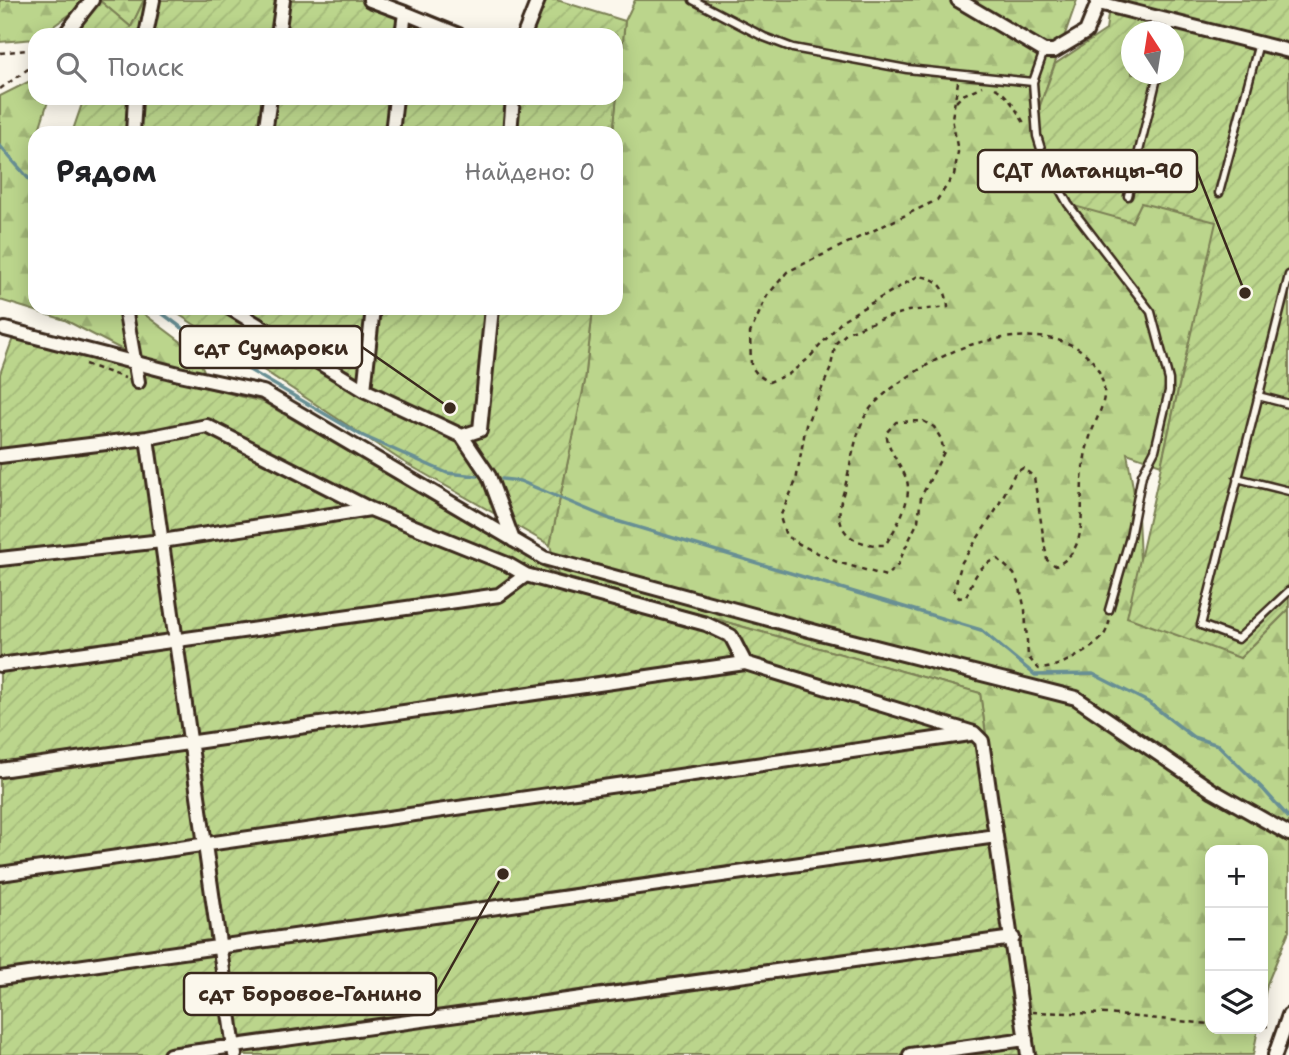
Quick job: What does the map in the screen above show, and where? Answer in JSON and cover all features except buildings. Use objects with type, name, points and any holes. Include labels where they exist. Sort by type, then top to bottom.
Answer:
[{"type":"street","points":[[70,28],[92,0]]},
{"type":"street","points":[[147,28],[153,0]]},
{"type":"street","points":[[279,28],[283,0]]},
{"type":"street","points":[[370,0],[442,28]]},
{"type":"street","points":[[527,28],[538,0]]},
{"type":"street","points":[[958,0],[1044,51],[1054,51],[1086,32],[1099,1],[1156,21]]},
{"type":"street","points":[[403,28],[405,13]]},
{"type":"street","points":[[1184,29],[1289,51]]},
{"type":"street","points":[[133,126],[135,105]]},
{"type":"street","points":[[266,126],[269,105]]},
{"type":"street","points":[[393,126],[395,105]]},
{"type":"street","points":[[511,126],[512,105]]},
{"type":"street","points":[[126,315],[138,382]]},
{"type":"street","points":[[245,315],[364,390],[462,436],[489,477],[513,540]]},
{"type":"street","points":[[364,390],[372,315]]},
{"type":"street","points":[[462,436],[480,430],[491,315]]},
{"type":"street","points":[[5,329],[134,363],[263,392],[544,558],[820,633],[1076,698],[1213,792],[1289,834]]},
{"type":"street","points":[[0,456],[147,438],[207,426],[370,509],[507,564],[526,575],[706,624],[731,636],[745,663]]},
{"type":"street","points":[[147,438],[234,1050]]},
{"type":"street","points":[[0,559],[162,541],[370,509]]},
{"type":"street","points":[[0,665],[499,595],[526,575]]},
{"type":"street","points":[[0,770],[745,663],[974,733],[982,741],[1013,938],[1028,1055]]},
{"type":"street","points":[[0,874],[974,733]]},
{"type":"street","points":[[0,978],[996,836]]},
{"type":"street","points":[[170,1055],[234,1050],[1013,938]]},
{"type":"street","points":[[1275,1055],[1289,1015]]},
{"type":"street","points":[[911,1055],[1026,1039]]},
{"type":"lane","points":[[693,0],[764,37],[793,48],[907,69],[1033,82]]},
{"type":"lane","points":[[1219,193],[1259,43]]},
{"type":"lane","points":[[1044,51],[1033,82],[1037,136],[1046,165],[1068,204],[1146,303],[1169,380],[1156,450],[1142,475],[1130,537],[1109,610]]},
{"type":"lane","points":[[1128,196],[1156,84]]},
{"type":"lane","points":[[1289,275],[1201,625],[1238,639],[1289,591]]},
{"type":"lane","points":[[1279,315],[1289,317]]},
{"type":"lane","points":[[1258,396],[1289,404]]},
{"type":"lane","points":[[1237,478],[1289,491]]},
{"type":"path","points":[[0,53],[28,50]]},
{"type":"path","points":[[0,89],[28,69]]},
{"type":"path","points":[[960,75],[952,118],[958,152],[954,175],[937,200],[787,272],[768,296],[750,333],[751,366],[769,382],[789,374],[808,359],[844,319],[918,276],[931,277],[940,284],[947,296],[948,307],[908,311],[878,320],[848,332],[836,343],[830,370],[806,425],[796,481],[780,517],[782,527],[786,536],[837,562],[886,576],[898,565],[918,521],[921,497],[944,452],[942,439],[934,427],[923,421],[896,422],[886,433],[889,449],[908,482],[906,502],[898,527],[885,545],[867,546],[852,540],[840,524],[840,502],[866,414],[884,394],[903,379],[966,346],[1004,338],[1056,339],[1087,353],[1097,365],[1104,387],[1101,412],[1091,434],[1084,463],[1083,511],[1077,548],[1066,560],[1056,565],[1047,560],[1034,477],[1023,468],[1015,473],[996,510],[962,562],[954,590],[959,598],[966,597],[977,573],[988,561],[998,559],[1014,574],[1025,610],[1028,657],[1039,669],[1053,669],[1104,636],[1110,618],[1109,610]]},
{"type":"path","points":[[954,105],[963,95],[985,85]]},
{"type":"path","points":[[992,87],[1002,92],[1013,104],[1027,127]]},
{"type":"path","points":[[1022,1012],[1107,1014],[1205,1024]]},
{"type":"green space","points":[[0,0],[90,0],[51,28],[28,28],[28,40],[0,42]]},
{"type":"green space","points":[[92,0],[99,0],[131,27],[144,0],[370,0],[441,28],[72,28]]},
{"type":"green space","points":[[99,0],[144,0],[131,27]]},
{"type":"green space","points":[[544,0],[557,0],[625,21],[623,40],[623,28],[530,28]]},
{"type":"green space","points":[[635,0],[1077,0],[1033,125],[1141,202],[1236,204],[1184,364],[1161,465],[1127,453],[1138,516],[1140,561],[1240,658],[1289,609],[1289,931],[1268,982],[1268,845],[1205,845],[1205,1034],[1257,1034],[1253,1055],[1032,1055],[980,693],[558,575],[550,545],[585,381],[592,315],[623,315],[623,126],[614,126],[616,105],[623,105],[625,21]]},
{"type":"green space","points":[[1110,0],[1289,0],[1289,609],[1240,658],[1127,617],[1216,222],[1141,203],[1132,222],[1074,206],[1033,125],[1055,64],[1106,30]]},
{"type":"green space","points":[[28,82],[28,105],[47,105],[40,126],[28,126],[28,309],[0,300],[0,96]]},
{"type":"green space","points":[[82,105],[616,105],[614,126],[74,126]]},
{"type":"green space","points":[[49,315],[145,315],[196,353],[205,373],[146,362],[65,320]]},
{"type":"green space","points":[[180,315],[592,315],[585,381],[550,545],[402,461]]},
{"type":"green space","points":[[13,338],[263,402],[558,575],[980,693],[1032,1055],[0,1055],[0,374]]},
{"type":"waterway","points":[[0,146],[28,178]]},
{"type":"waterway","points":[[164,315],[198,340],[361,435],[447,473],[477,476]]},
{"type":"waterway","points":[[502,479],[520,481],[610,519],[981,630],[1035,675],[1093,674],[1148,702],[1193,737],[1218,745],[1289,818]]},
{"type":"place","name":"СДТ Матанцы-90","points":[[1245,293]]},
{"type":"place","name":"сдт Сумароки","points":[[450,408]]},
{"type":"place","name":"сдт Боровое-Ганино","points":[[503,874]]}]
